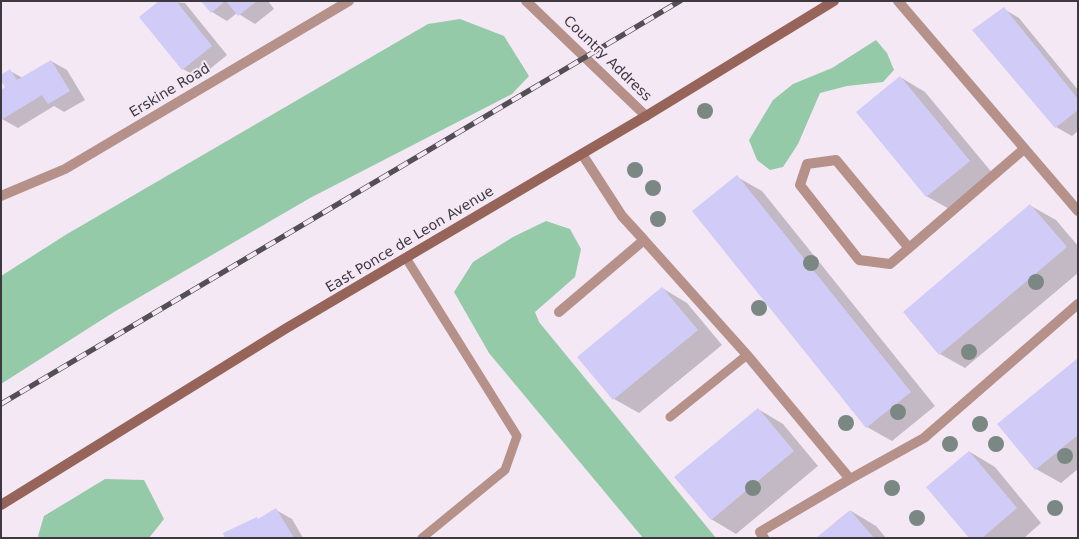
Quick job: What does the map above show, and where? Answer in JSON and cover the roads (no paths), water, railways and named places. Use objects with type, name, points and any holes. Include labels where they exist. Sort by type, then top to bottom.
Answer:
[{"type":"main road","name":"East Ponce de Leon Avenue","points":[[1,505],[256,348],[646,116],[834,1]]},
{"type":"street","name":"Erskine Road","points":[[1,196],[65,169],[349,1]]},
{"type":"street","name":"Country Address","points":[[526,1],[646,116]]},
{"type":"street","points":[[898,1],[1078,211]]},
{"type":"street","points":[[909,248],[836,160],[807,164],[800,185],[859,260],[890,264],[909,248],[1024,149]]},
{"type":"street","points":[[582,154],[622,216],[747,355],[850,480]]},
{"type":"street","points":[[560,312],[644,240]]},
{"type":"street","points":[[764,538],[760,532],[924,438],[1078,304]]},
{"type":"lane","points":[[406,258],[517,436],[505,470],[422,538]]},
{"type":"lane","points":[[670,417],[747,355]]},
{"type":"railway","points":[[1,404],[680,1]]}]
